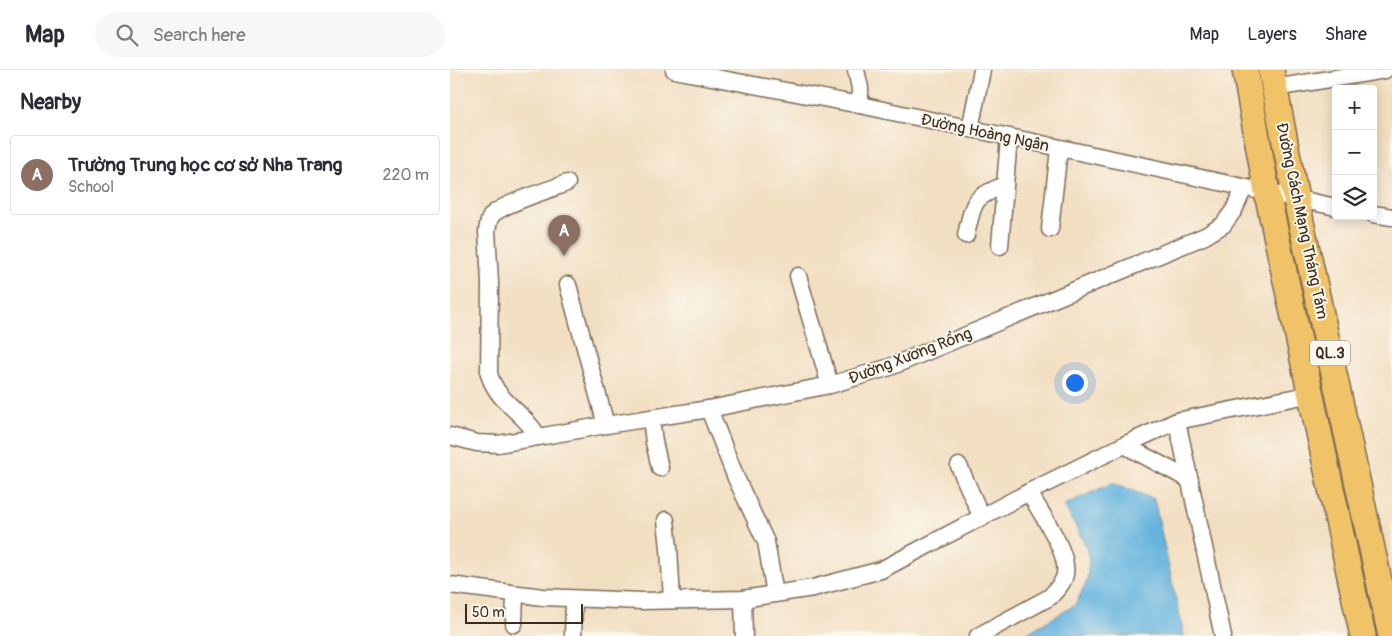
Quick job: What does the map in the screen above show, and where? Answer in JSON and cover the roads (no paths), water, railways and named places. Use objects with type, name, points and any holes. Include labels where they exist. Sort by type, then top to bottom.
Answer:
[{"type":"highway","name":"Đường Cách Mạng Tháng Tám","points":[[1245,70],[1256,191],[1312,394],[1363,636]]},
{"type":"highway","name":"Đường Cách Mạng Tháng Tám","points":[[1272,79],[1296,199],[1391,636]]},
{"type":"highway","points":[[1319,429],[1345,424]]},
{"type":"street","name":"Đường Hoàng Ngân","points":[[674,70],[860,106],[1332,206]]},
{"type":"street","points":[[856,70],[860,88],[860,106]]},
{"type":"street","points":[[970,129],[982,70]]},
{"type":"street","points":[[1272,79],[1385,70]]},
{"type":"street","points":[[1000,246],[1009,138]]},
{"type":"street","points":[[1050,230],[1059,149]]},
{"type":"street","points":[[538,436],[532,426],[502,398],[489,374],[490,282],[488,222],[492,214],[503,208],[567,183]]},
{"type":"street","points":[[966,235],[973,208],[978,199],[984,193],[1005,185]]},
{"type":"street","name":"Đường Xương Rồng","points":[[450,436],[476,443],[498,444],[709,409],[830,385],[890,367],[1205,236],[1223,225],[1234,210],[1256,191]]},
{"type":"street","points":[[1377,215],[1392,217]]},
{"type":"street","points":[[798,276],[830,385]]},
{"type":"street","points":[[568,285],[606,425]]},
{"type":"street","points":[[450,585],[515,594],[574,599],[672,600],[743,599],[812,588],[881,570],[1028,492],[1177,420],[1312,394]]},
{"type":"street","points":[[709,409],[736,478],[766,542],[775,594]]},
{"type":"street","points":[[651,418],[660,468]]},
{"type":"street","points":[[1177,420],[1223,636]]},
{"type":"street","points":[[1124,445],[1190,480]]},
{"type":"street","points":[[959,466],[982,518]]},
{"type":"street","points":[[978,636],[1050,597],[1066,576],[1065,564],[1060,548],[1028,492]]},
{"type":"street","points":[[666,520],[670,548],[672,600]]},
{"type":"street","points":[[514,624],[515,594]]},
{"type":"street","points":[[573,636],[574,599]]},
{"type":"street","points":[[743,599],[744,636]]},
{"type":"water","points":[[1112,483],[1154,499],[1184,636],[1022,636],[1075,605],[1087,581],[1089,560],[1085,544],[1064,505]]},
{"type":"place","name":"Trường Trung học cơ sở Nha Trang","points":[[564,256]]}]
